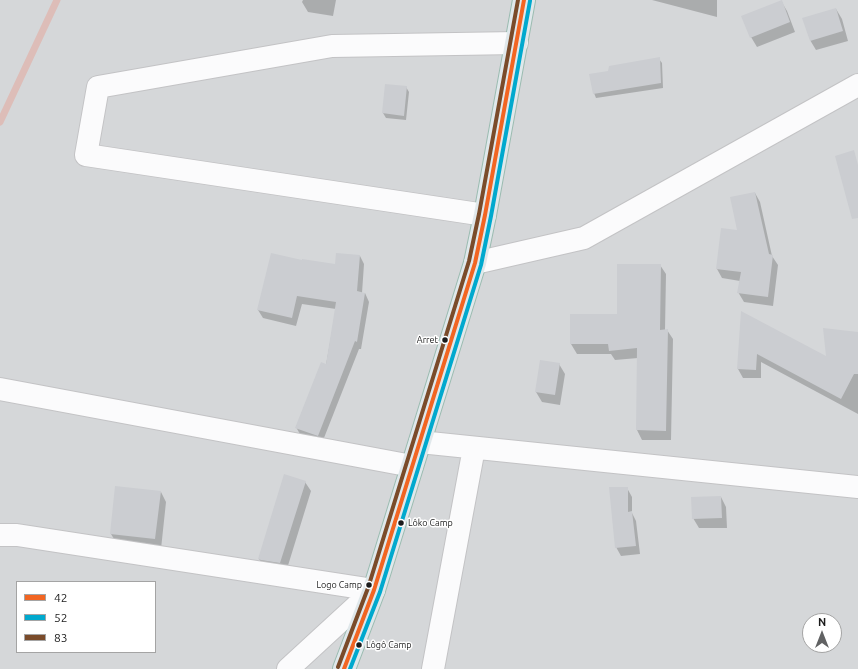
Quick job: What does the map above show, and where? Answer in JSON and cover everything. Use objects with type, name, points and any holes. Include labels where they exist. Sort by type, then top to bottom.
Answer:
[{"type":"highway","points":[[344,669],[374,590],[475,263],[524,0]]},
{"type":"street","points":[[485,215],[86,155],[98,87],[332,46],[517,43]]},
{"type":"street","points":[[475,263],[584,238],[858,86]]},
{"type":"street","points":[[0,389],[412,466]]},
{"type":"street","points":[[420,442],[858,488]]},
{"type":"street","points":[[433,669],[474,448]]},
{"type":"street","points":[[0,535],[17,535],[374,590]]},
{"type":"street","points":[[288,669],[374,590]]},
{"type":"shaded area","points":[[0,0],[858,0],[858,669],[0,669]]},
{"type":"building","points":[[782,0],[790,22],[750,38],[741,16]]},
{"type":"building","points":[[836,8],[843,31],[810,41],[802,18]]},
{"type":"building","points":[[660,57],[661,83],[593,94],[589,74],[608,71],[609,66]]},
{"type":"building","points":[[385,84],[407,86],[404,116],[382,113]]},
{"type":"building","points":[[854,150],[858,165],[858,218],[852,219],[835,156]]},
{"type":"building","points":[[755,192],[769,254],[773,255],[768,297],[737,293],[741,272],[716,269],[721,228],[737,230],[730,197]]},
{"type":"building","points":[[271,253],[302,260],[335,264],[336,253],[360,255],[357,291],[365,293],[357,342],[355,341],[318,436],[295,428],[321,362],[326,364],[336,302],[297,296],[292,318],[257,310]]},
{"type":"building","points":[[617,264],[661,264],[660,330],[668,329],[666,431],[636,430],[637,348],[609,351],[608,344],[570,344],[570,314],[617,314]]},
{"type":"building","points":[[741,311],[826,356],[823,328],[858,332],[858,374],[854,374],[841,399],[757,354],[756,370],[737,369]]},
{"type":"building","points":[[540,360],[560,363],[555,395],[535,392]]},
{"type":"building","points":[[284,474],[306,481],[280,563],[258,559]]},
{"type":"building","points":[[115,486],[161,491],[155,539],[110,534]]},
{"type":"building","points":[[609,487],[628,487],[628,512],[632,511],[636,546],[615,548]]},
{"type":"building","points":[[721,496],[722,518],[692,519],[691,497]]},
{"type":"waterway","points":[[0,122],[57,0]]},
{"type":"transit line","name":"83","points":[[338,667],[368,588],[469,261],[518,0]]},
{"type":"transit line","name":"42","points":[[344,669],[374,590],[475,263],[524,0]]},
{"type":"transit line","name":"52","points":[[350,669],[380,592],[481,265],[530,1]]},
{"type":"place","name":"Arret","points":[[445,340]]},
{"type":"place","name":"Lôko Camp","points":[[401,523]]},
{"type":"place","name":"Logo Camp","points":[[369,585]]},
{"type":"place","name":"Lôgô Camp","points":[[359,645]]}]
